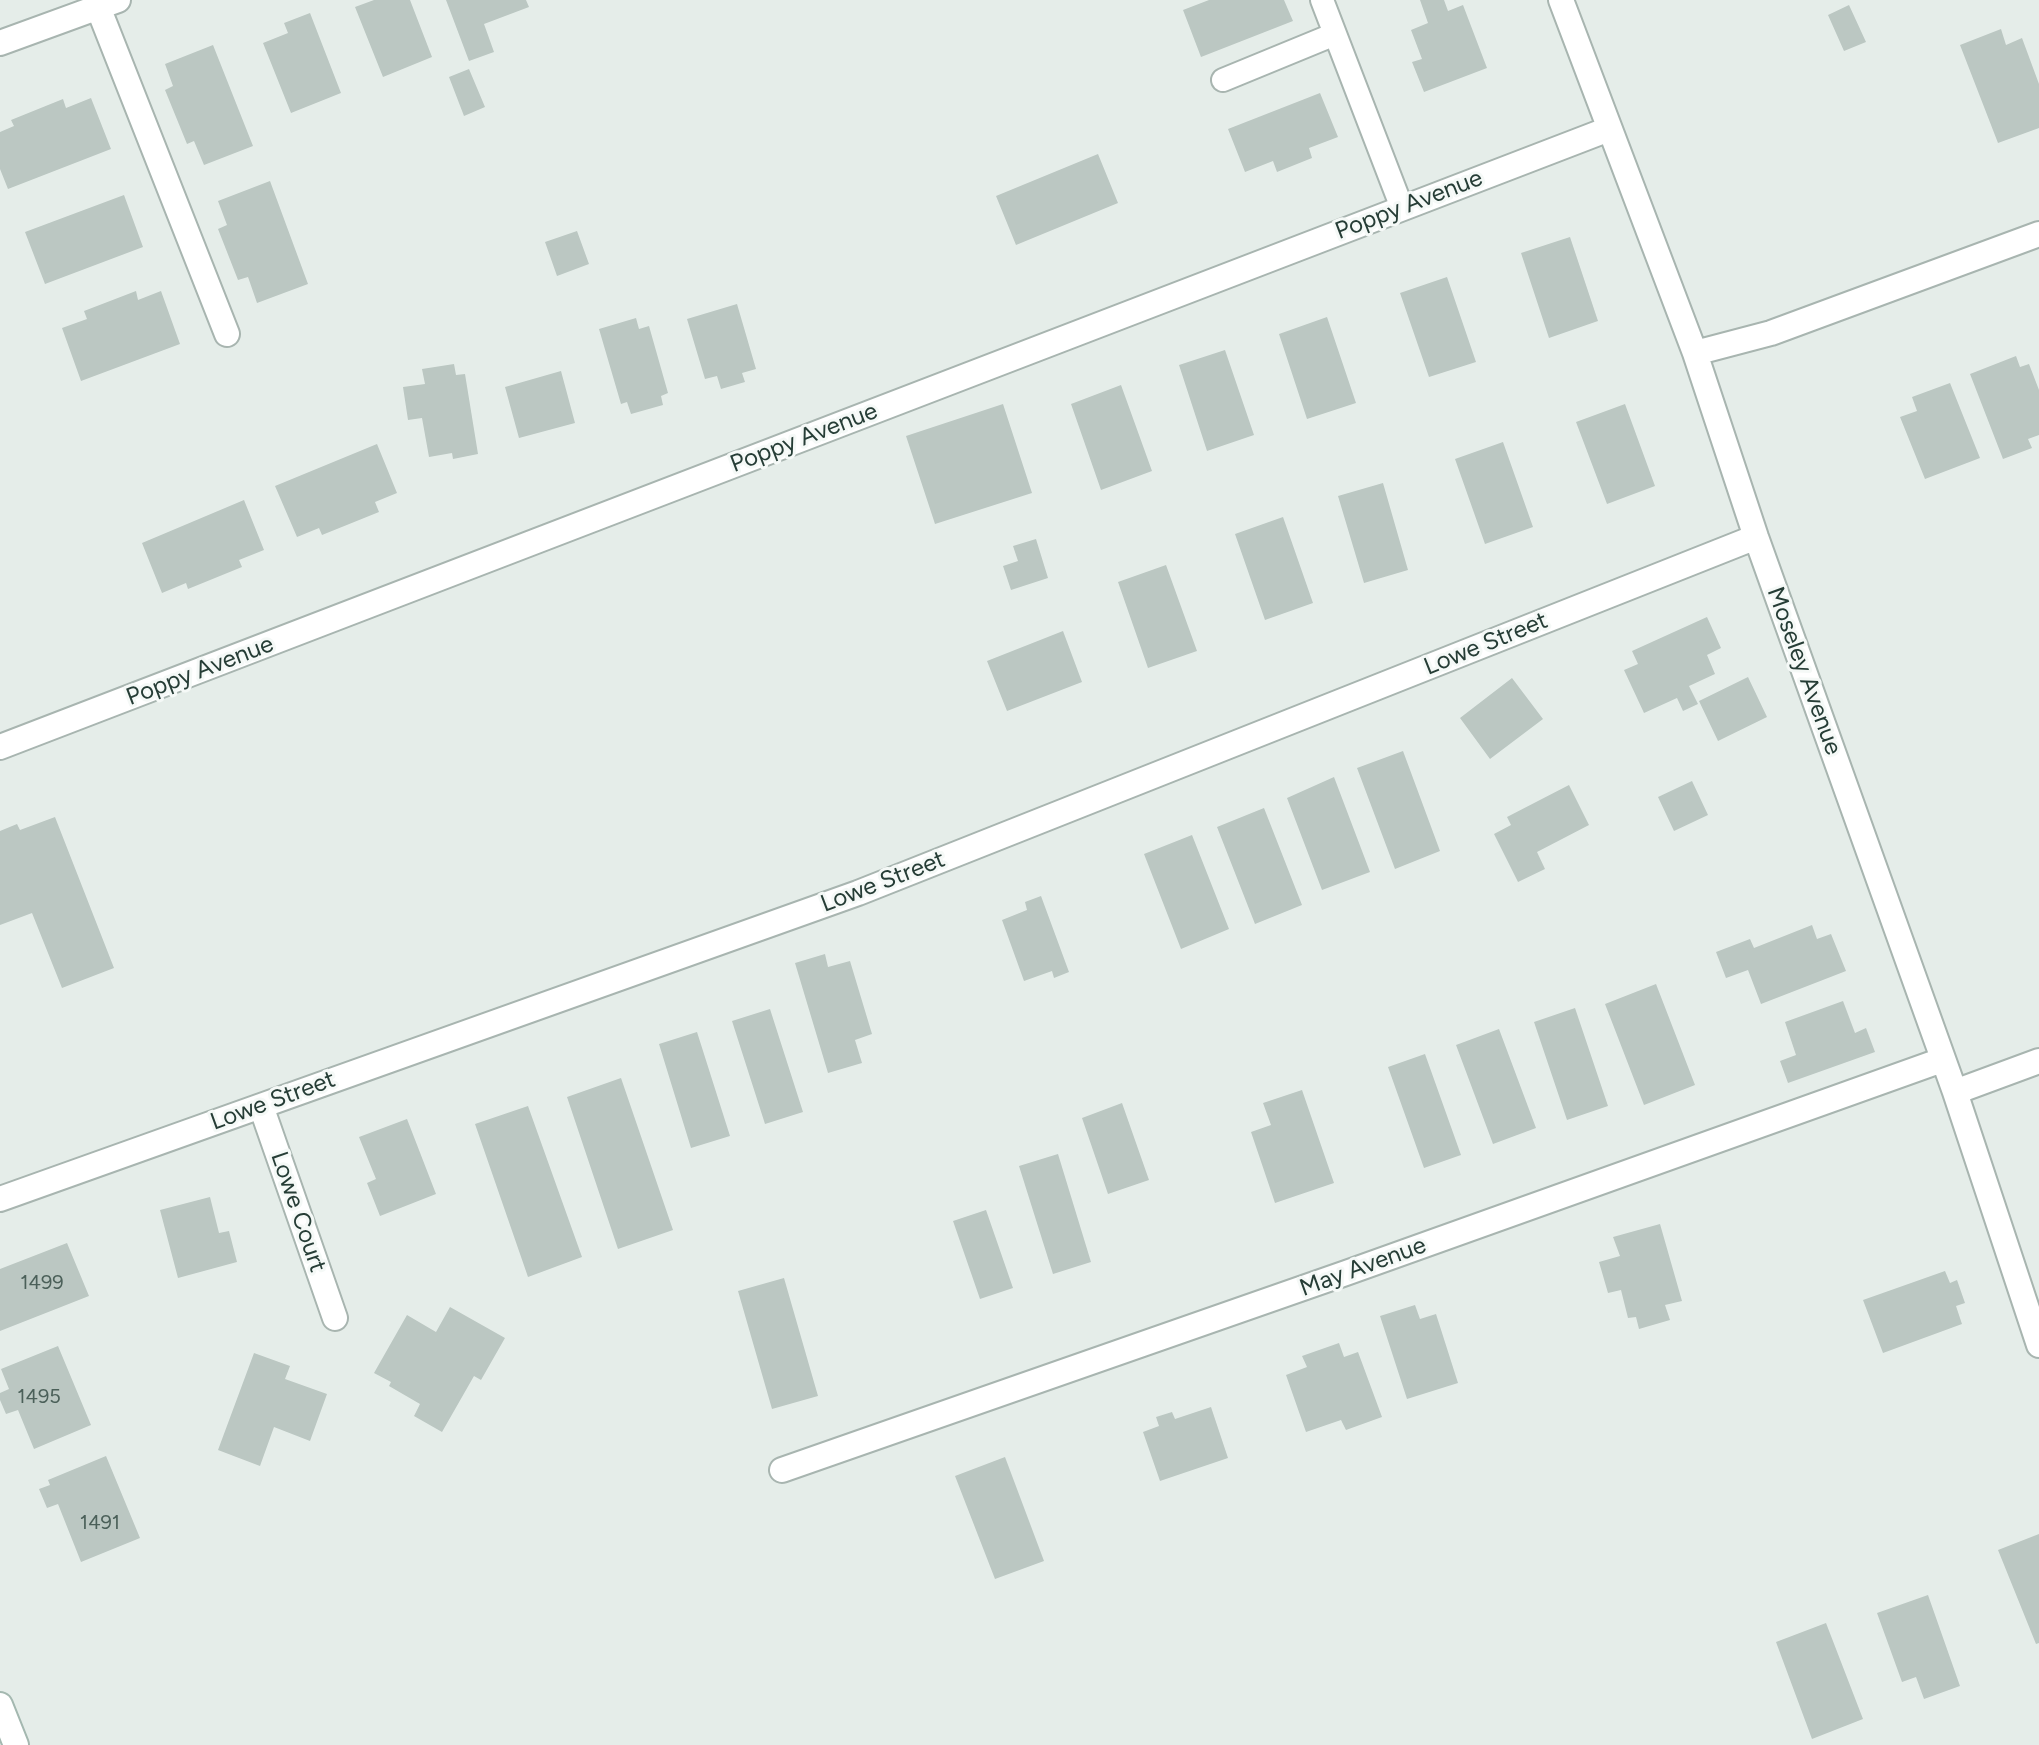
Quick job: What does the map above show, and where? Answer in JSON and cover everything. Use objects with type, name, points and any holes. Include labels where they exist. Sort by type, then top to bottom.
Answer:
[{"type":"street","name":"Moseley Avenue","points":[[1561,0],[1695,353],[1756,537],[1955,1092],[2039,1345]]},
{"type":"street","points":[[0,43],[108,4],[227,334]]},
{"type":"street","name":"Poppy Avenue","points":[[0,747],[1609,129]]},
{"type":"street","points":[[1695,353],[1771,333],[2039,234]]},
{"type":"street","name":"Lowe Street","points":[[0,1199],[858,893],[1756,537]]},
{"type":"street","name":"May Avenue","points":[[782,1470],[1376,1263],[1942,1060]]},
{"type":"street","points":[[1955,1092],[2039,1061]]},
{"type":"street","name":"Lowe Court","points":[[261,1106],[335,1318]]},
{"type":"street","points":[[0,1705],[16,1745]]},
{"type":"lane","points":[[1322,0],[1402,208]]},
{"type":"lane","points":[[1223,80],[1335,34]]},
{"type":"building","points":[[374,0],[410,0],[432,57],[383,77],[355,7]]},
{"type":"building","points":[[446,0],[526,0],[529,7],[484,24],[494,52],[469,61]]},
{"type":"building","points":[[1209,0],[1284,0],[1293,21],[1201,57],[1183,10]]},
{"type":"building","points":[[1420,0],[1444,0],[1448,11],[1463,5],[1487,68],[1424,92],[1412,62],[1422,59],[1411,30],[1428,23]]},
{"type":"building","points":[[1849,5],[1866,42],[1844,51],[1828,15]]},
{"type":"building","points":[[310,13],[341,93],[291,113],[263,43],[288,33],[284,23]]},
{"type":"building","points":[[2001,29],[2006,45],[2022,38],[2039,84],[2039,128],[1998,143],[1960,45]]},
{"type":"building","points":[[213,45],[253,146],[204,165],[194,141],[187,144],[165,90],[173,86],[165,64]]},
{"type":"building","points":[[469,69],[485,107],[464,116],[449,77]]},
{"type":"building","points":[[1320,93],[1338,137],[1309,148],[1312,158],[1277,172],[1273,161],[1245,172],[1228,129]]},
{"type":"building","points":[[91,98],[111,149],[8,189],[0,169],[0,132],[14,126],[11,120],[63,99],[66,108]]},
{"type":"building","points":[[1098,154],[1118,203],[1016,245],[996,196]]},
{"type":"building","points":[[270,181],[308,284],[257,303],[248,277],[238,280],[218,229],[227,225],[218,201]]},
{"type":"building","points":[[124,195],[143,247],[45,284],[25,232]]},
{"type":"building","points":[[577,231],[589,264],[557,276],[545,242]]},
{"type":"building","points":[[1570,237],[1598,321],[1549,338],[1521,253]]},
{"type":"building","points":[[1447,277],[1476,362],[1429,377],[1400,293]]},
{"type":"building","points":[[136,291],[138,300],[161,291],[180,344],[81,381],[62,328],[87,319],[84,311]]},
{"type":"building","points":[[737,304],[756,369],[742,373],[745,382],[721,389],[717,376],[705,379],[687,319]]},
{"type":"building","points":[[1327,317],[1356,403],[1307,419],[1279,334]]},
{"type":"building","points":[[636,318],[639,329],[649,326],[668,393],[661,396],[663,405],[631,414],[627,402],[621,404],[599,329]]},
{"type":"building","points":[[1225,350],[1254,435],[1207,451],[1179,365]]},
{"type":"building","points":[[2016,356],[2020,367],[2029,364],[2039,390],[2039,435],[2028,439],[2032,448],[2003,459],[1970,374]]},
{"type":"building","points":[[454,364],[456,375],[465,374],[478,454],[453,459],[452,453],[429,457],[422,418],[408,420],[403,387],[425,384],[422,369]]},
{"type":"building","points":[[561,371],[575,423],[519,438],[505,387]]},
{"type":"building","points":[[1950,383],[1980,458],[1925,479],[1900,417],[1917,411],[1912,397]]},
{"type":"building","points":[[1121,385],[1152,471],[1101,490],[1071,404]]},
{"type":"building","points":[[1003,404],[1032,493],[935,524],[906,436]]},
{"type":"building","points":[[1625,404],[1655,486],[1607,504],[1576,422]]},
{"type":"building","points":[[1503,442],[1533,527],[1485,544],[1455,459]]},
{"type":"building","points":[[377,444],[397,493],[375,502],[379,512],[322,535],[319,528],[297,537],[275,486]]},
{"type":"building","points":[[1383,483],[1408,570],[1364,583],[1338,496]]},
{"type":"building","points":[[244,500],[264,550],[239,560],[242,567],[188,589],[186,583],[162,593],[142,543]]},
{"type":"building","points":[[1283,517],[1313,603],[1265,620],[1235,534]]},
{"type":"building","points":[[1036,539],[1048,578],[1011,590],[1003,566],[1018,561],[1013,546]]},
{"type":"building","points":[[1166,565],[1197,651],[1148,668],[1118,582]]},
{"type":"building","points":[[1707,617],[1721,648],[1707,655],[1715,674],[1689,686],[1698,704],[1683,711],[1677,698],[1644,713],[1624,670],[1638,664],[1632,651]]},
{"type":"building","points":[[1063,631],[1082,682],[1007,711],[987,661]]},
{"type":"building","points":[[1748,677],[1767,717],[1718,741],[1699,701]]},
{"type":"building","points":[[1512,678],[1543,719],[1490,759],[1460,718]]},
{"type":"building","points":[[1403,751],[1440,851],[1395,869],[1357,768]]},
{"type":"building","points":[[1334,777],[1370,872],[1322,890],[1287,798]]},
{"type":"building","points":[[1692,781],[1708,815],[1674,831],[1658,797]]},
{"type":"building","points":[[1569,785],[1589,825],[1537,852],[1545,869],[1518,882],[1494,834],[1511,825],[1507,817]]},
{"type":"building","points":[[1264,808],[1302,905],[1255,924],[1217,827]]},
{"type":"building","points":[[55,817],[114,968],[62,988],[32,913],[0,925],[0,831],[17,824],[20,830]]},
{"type":"building","points":[[1192,835],[1229,929],[1181,949],[1144,854]]},
{"type":"building","points":[[1041,896],[1069,972],[1054,978],[1052,971],[1024,981],[1002,920],[1027,910],[1025,902]]},
{"type":"building","points":[[1812,925],[1817,939],[1831,934],[1846,971],[1761,1004],[1748,970],[1726,978],[1716,952],[1750,939],[1754,948]]},
{"type":"building","points":[[825,954],[828,967],[850,961],[872,1034],[855,1040],[862,1063],[828,1073],[795,963]]},
{"type":"building","points":[[1656,984],[1695,1085],[1644,1105],[1605,1004]]},
{"type":"building","points":[[1843,1001],[1855,1033],[1866,1028],[1875,1052],[1788,1083],[1780,1061],[1796,1055],[1785,1022]]},
{"type":"building","points":[[1575,1008],[1608,1106],[1567,1120],[1534,1022]]},
{"type":"building","points":[[770,1009],[803,1112],[765,1124],[732,1021]]},
{"type":"building","points":[[1499,1029],[1536,1128],[1493,1144],[1456,1045]]},
{"type":"building","points":[[697,1032],[730,1136],[691,1148],[659,1044]]},
{"type":"building","points":[[1425,1054],[1461,1155],[1424,1168],[1388,1067]]},
{"type":"building","points":[[621,1078],[673,1230],[618,1249],[567,1097]]},
{"type":"building","points":[[1302,1090],[1334,1183],[1275,1203],[1251,1132],[1271,1125],[1263,1103]]},
{"type":"building","points":[[1122,1103],[1149,1180],[1108,1194],[1082,1118]]},
{"type":"building","points":[[528,1106],[582,1257],[528,1277],[475,1124]]},
{"type":"building","points":[[407,1119],[436,1194],[380,1216],[367,1183],[376,1179],[359,1137]]},
{"type":"building","points":[[1058,1154],[1091,1262],[1053,1274],[1019,1166]]},
{"type":"building","points":[[210,1197],[219,1233],[229,1231],[237,1262],[178,1278],[160,1210]]},
{"type":"building","points":[[986,1210],[1013,1288],[980,1299],[953,1221]]},
{"type":"building","points":[[1660,1224],[1682,1301],[1665,1305],[1670,1320],[1639,1329],[1636,1317],[1628,1318],[1621,1290],[1608,1293],[1599,1262],[1620,1256],[1613,1237]]},
{"type":"building","points":[[67,1243],[89,1296],[0,1331],[0,1269]]},
{"type":"building","points":[[1945,1271],[1950,1283],[1957,1280],[1965,1303],[1956,1306],[1962,1324],[1883,1353],[1863,1300]]},
{"type":"building","points":[[784,1278],[818,1396],[772,1409],[738,1291]]},
{"type":"building","points":[[1415,1305],[1420,1319],[1436,1314],[1458,1383],[1407,1399],[1380,1316]]},
{"type":"building","points":[[450,1307],[505,1338],[481,1380],[474,1376],[442,1432],[414,1416],[420,1404],[374,1373],[407,1315],[436,1332]]},
{"type":"building","points":[[1339,1343],[1344,1357],[1358,1352],[1382,1417],[1346,1430],[1341,1420],[1306,1432],[1286,1375],[1307,1367],[1302,1356]]},
{"type":"building","points":[[58,1346],[91,1425],[34,1449],[18,1410],[6,1414],[0,1400],[0,1393],[9,1389],[1,1369]]},
{"type":"building","points":[[254,1353],[290,1366],[285,1379],[327,1394],[310,1441],[274,1427],[260,1466],[218,1450]]},
{"type":"building","points":[[1211,1407],[1228,1458],[1160,1481],[1143,1432],[1159,1426],[1156,1417],[1172,1412],[1175,1419]]},
{"type":"building","points":[[106,1456],[140,1538],[81,1562],[58,1504],[47,1508],[39,1489],[50,1485],[48,1480]]},
{"type":"building","points":[[1005,1457],[1044,1561],[995,1579],[955,1476]]},
{"type":"building","points":[[2039,1534],[2039,1643],[2036,1644],[1998,1550]]},
{"type":"building","points":[[1928,1595],[1960,1686],[1924,1699],[1916,1677],[1902,1682],[1877,1613]]},
{"type":"building","points":[[1826,1623],[1863,1719],[1812,1739],[1776,1642]]}]
